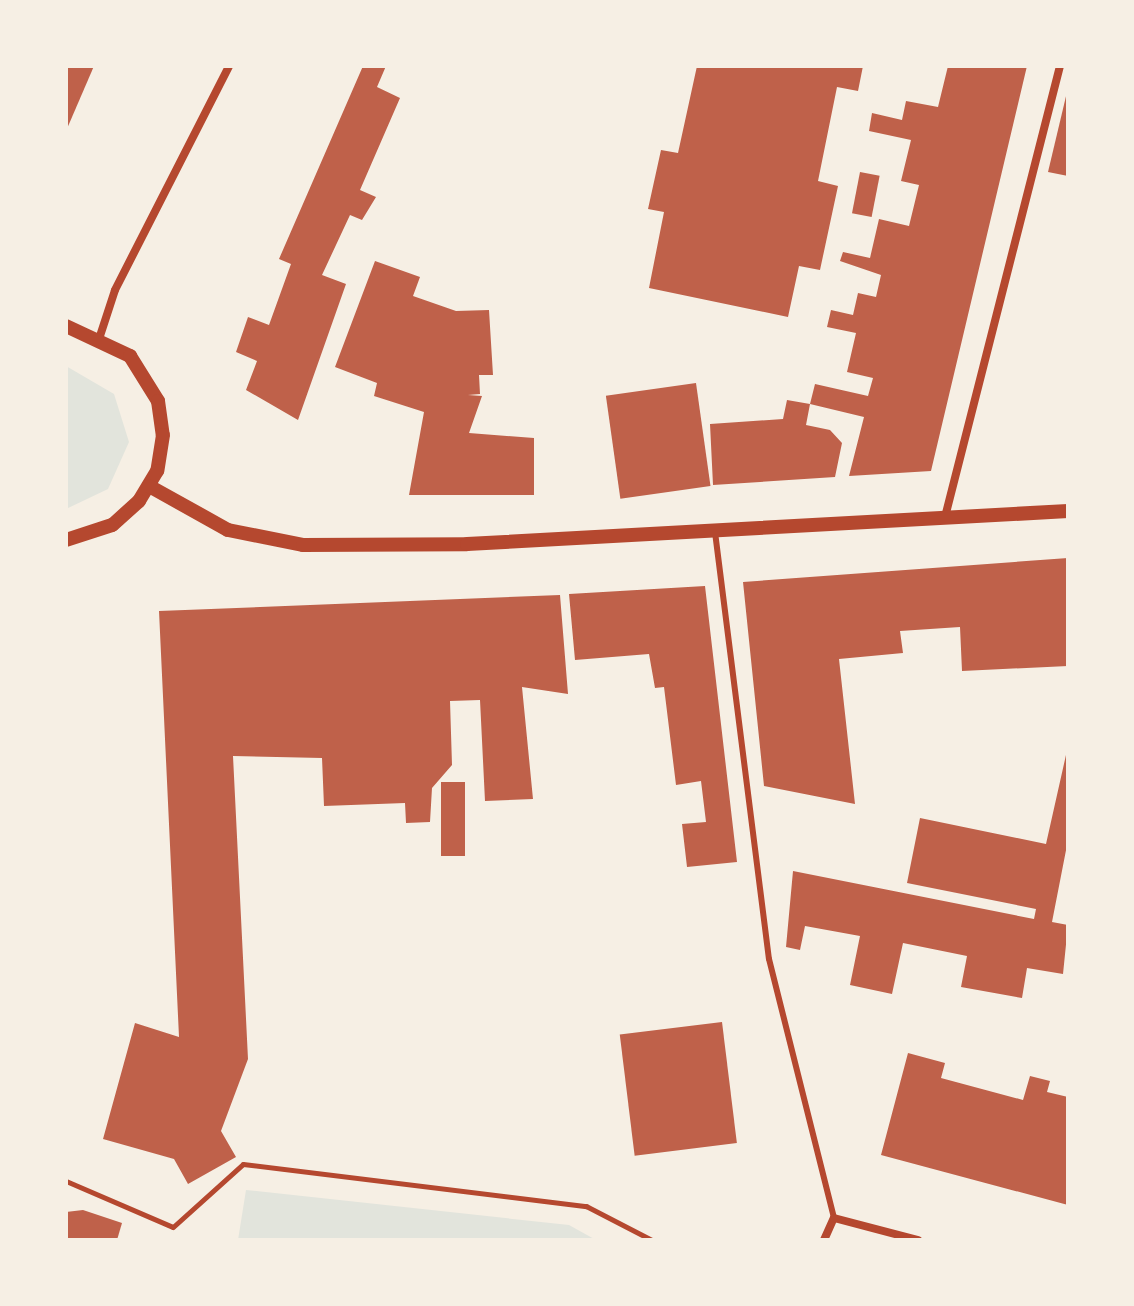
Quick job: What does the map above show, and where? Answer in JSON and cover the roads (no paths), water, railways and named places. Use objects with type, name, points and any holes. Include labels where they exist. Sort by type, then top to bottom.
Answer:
[{"type":"street","points":[[100,336],[115,290],[229,66]]},
{"type":"street","points":[[945,517],[1060,66]]},
{"type":"street","points":[[66,326],[100,336],[130,356],[158,401],[161,453],[149,486],[112,525],[66,540]]},
{"type":"street","points":[[149,486],[228,530],[303,545],[715,532],[1068,511]]},
{"type":"street","points":[[824,1240],[834,1218],[918,1240]]},
{"type":"lane","points":[[715,532],[769,959],[834,1218]]}]
